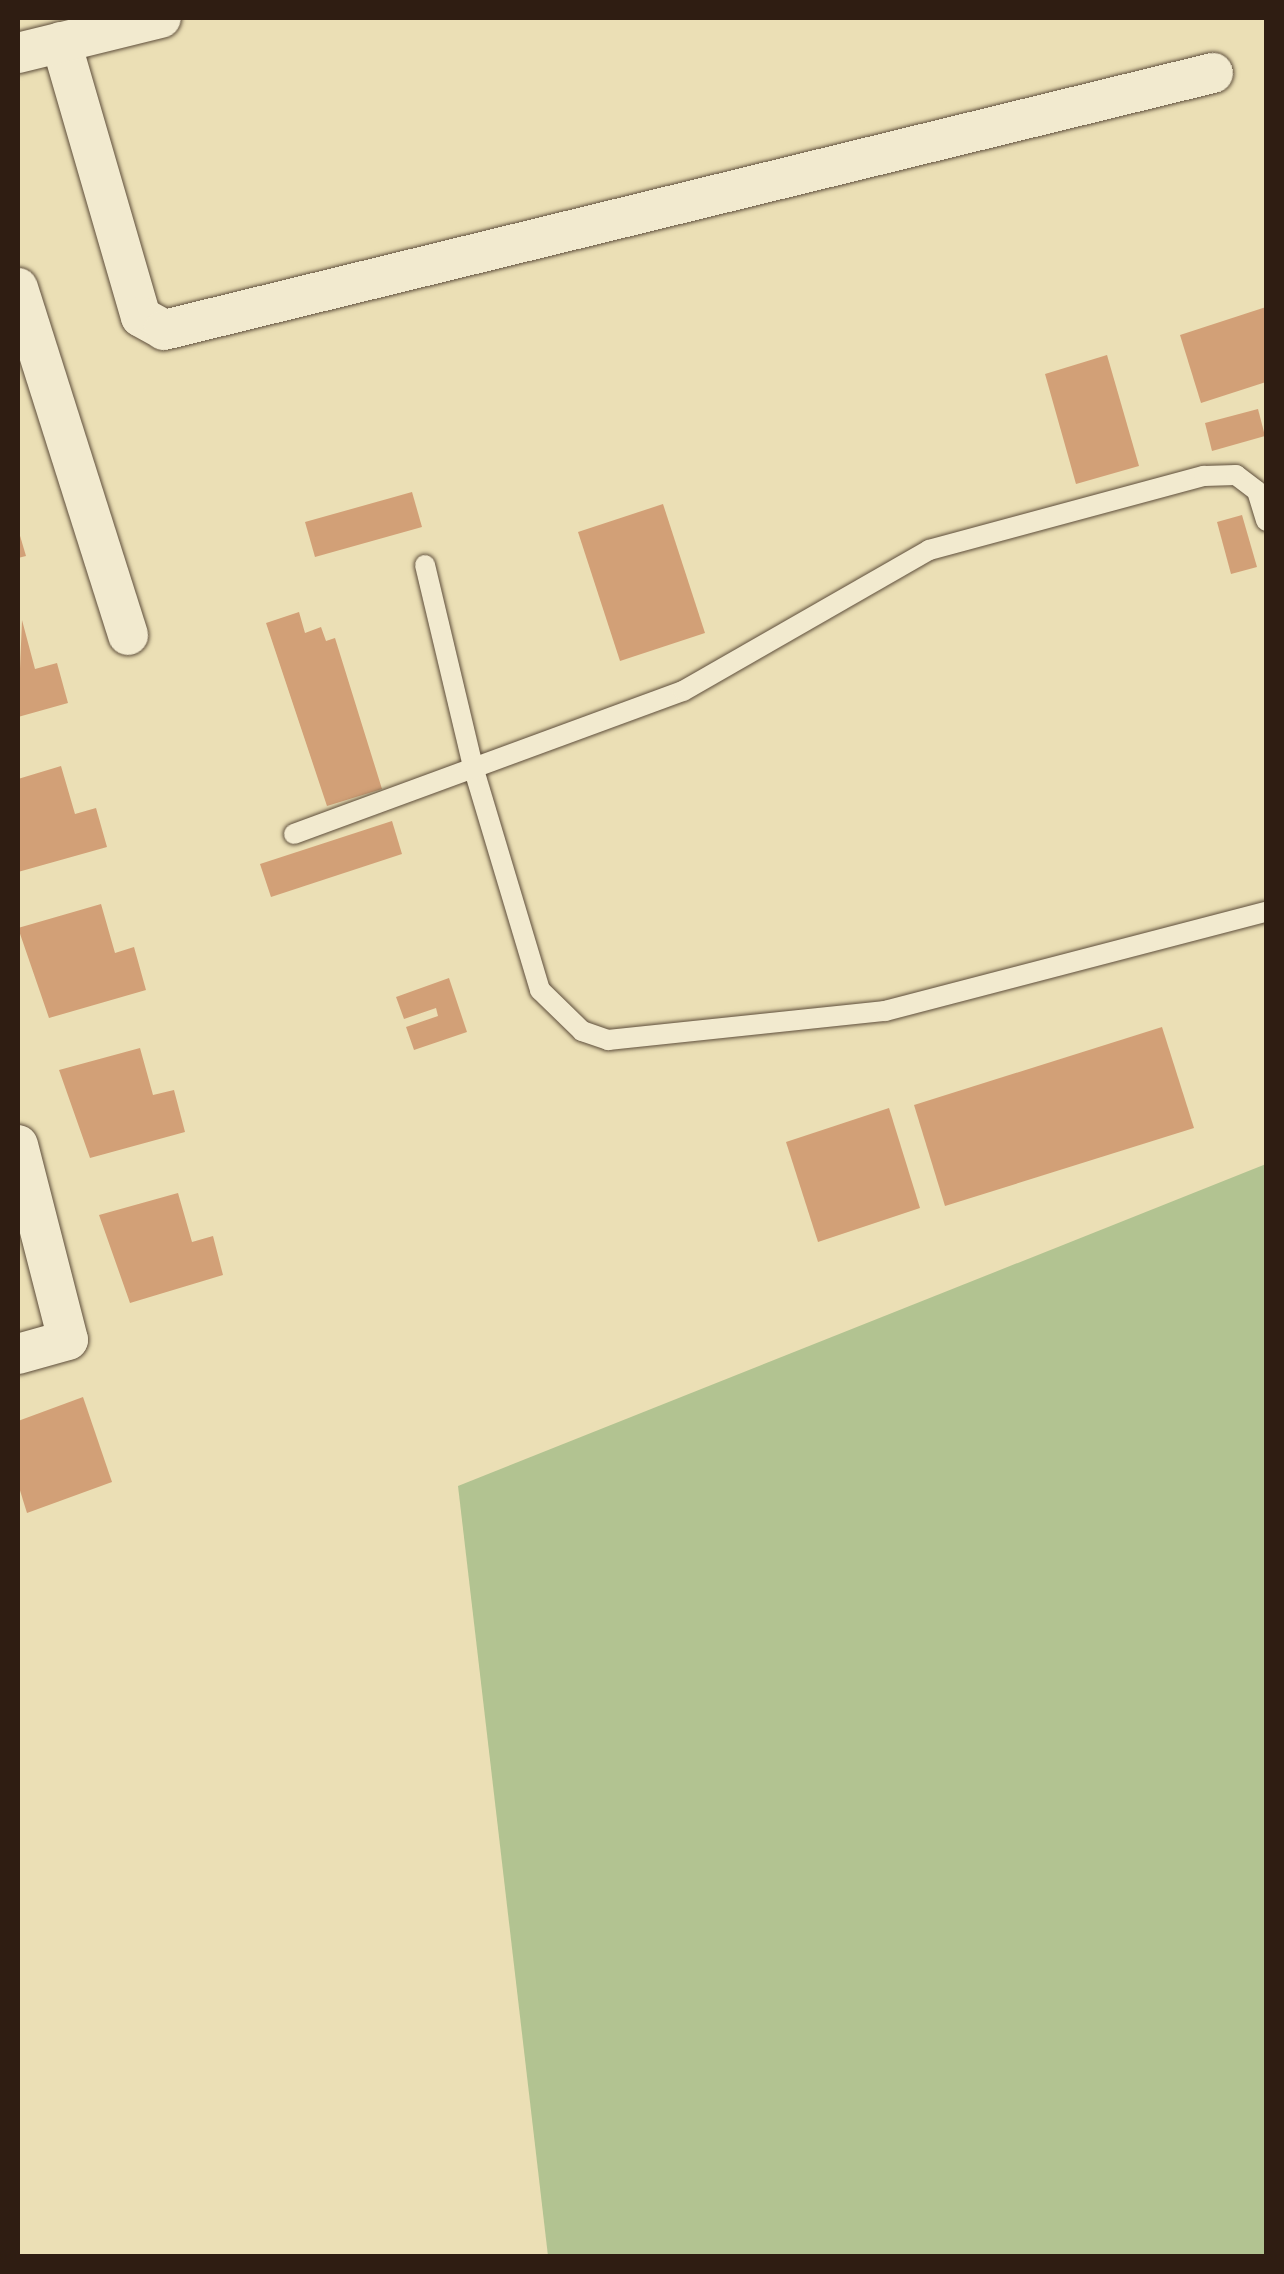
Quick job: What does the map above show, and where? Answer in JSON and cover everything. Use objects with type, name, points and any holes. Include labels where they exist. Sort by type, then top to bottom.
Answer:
[{"type":"street","points":[[18,53],[160,18]]},
{"type":"street","points":[[60,42],[141,317],[164,330],[1212,74]]},
{"type":"street","points":[[18,288],[128,636]]},
{"type":"street","points":[[18,1145],[68,1340],[18,1354]]},
{"type":"lane","points":[[294,834],[683,691],[929,550],[1204,476],[1236,474],[1257,491],[1266,521]]},
{"type":"lane","points":[[425,565],[474,770],[540,990],[582,1031],[608,1040],[886,1010],[1266,912]]},
{"type":"green space","points":[[1266,1164],[1266,2256],[548,2256],[458,1486]]},
{"type":"building","points":[[1266,307],[1266,382],[1201,403],[1180,335]]},
{"type":"building","points":[[1107,355],[1139,466],[1076,484],[1045,374]]},
{"type":"building","points":[[1258,409],[1265,436],[1212,451],[1205,423]]},
{"type":"building","points":[[412,492],[422,527],[315,557],[305,522]]},
{"type":"building","points":[[663,504],[705,633],[620,661],[578,532]]},
{"type":"building","points":[[1242,515],[1257,567],[1231,574],[1217,522]]},
{"type":"building","points":[[18,529],[26,556],[18,558]]},
{"type":"building","points":[[299,612],[305,633],[321,627],[326,641],[335,638],[382,789],[327,806],[266,623]]},
{"type":"building","points":[[22,620],[35,669],[57,663],[68,703],[18,717]]},
{"type":"building","points":[[61,766],[75,814],[96,808],[107,847],[18,872],[18,779]]},
{"type":"building","points":[[392,821],[402,854],[271,897],[260,864]]},
{"type":"building","points":[[101,904],[115,953],[134,947],[146,990],[49,1018],[18,928]]},
{"type":"building","points":[[449,978],[467,1032],[414,1050],[406,1027],[438,1016],[436,1008],[404,1019],[396,997]]},
{"type":"building","points":[[1162,1027],[1194,1128],[945,1206],[914,1105]]},
{"type":"building","points":[[140,1048],[153,1095],[174,1090],[185,1132],[90,1158],[59,1070]]},
{"type":"building","points":[[889,1108],[920,1208],[818,1242],[786,1142]]},
{"type":"building","points":[[178,1193],[192,1242],[213,1236],[223,1275],[130,1303],[99,1215]]},
{"type":"building","points":[[83,1397],[112,1482],[27,1513],[18,1484],[18,1421]]}]
